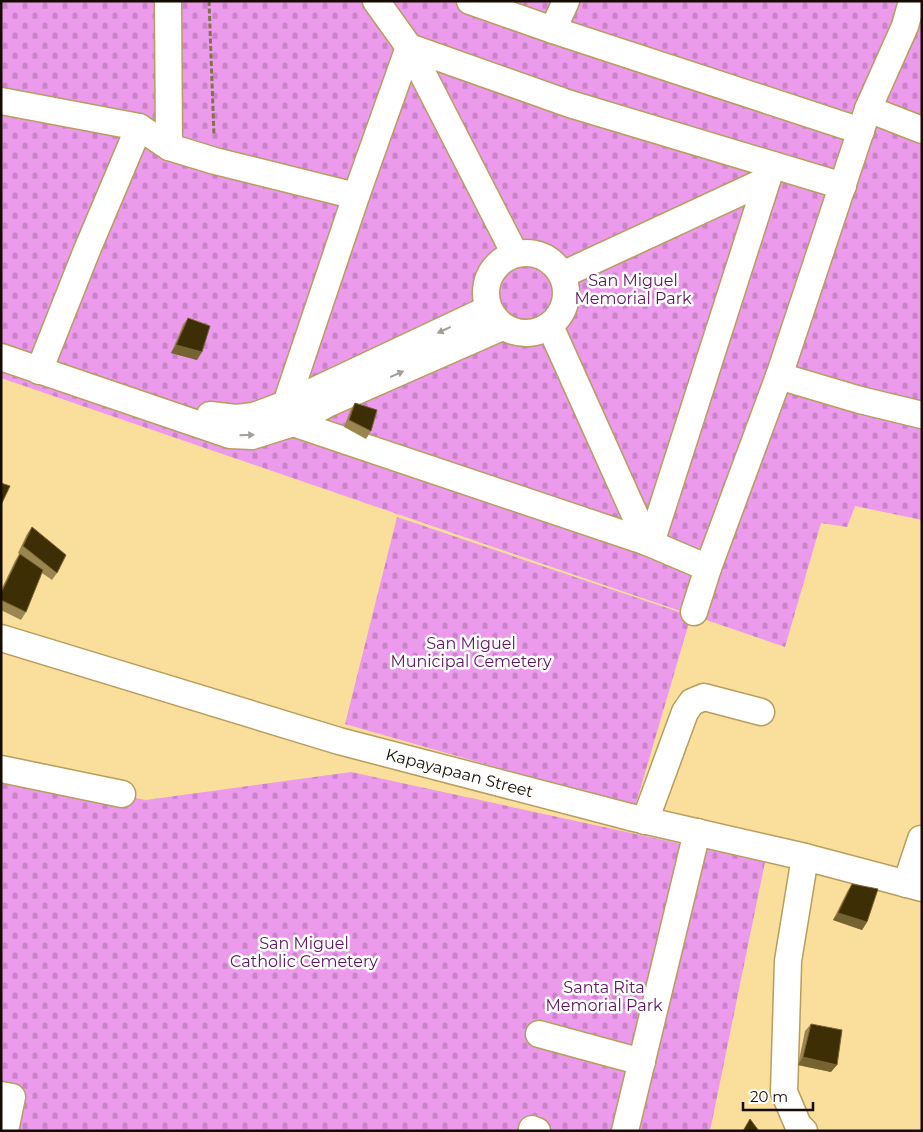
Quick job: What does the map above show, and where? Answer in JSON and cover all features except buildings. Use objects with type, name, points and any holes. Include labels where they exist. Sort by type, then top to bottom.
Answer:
[{"type":"street","points":[[168,1],[169,147]]},
{"type":"street","points":[[376,1],[409,47],[515,254]]},
{"type":"street","points":[[553,30],[566,1]]},
{"type":"street","points":[[694,612],[708,568],[779,376],[865,120],[905,26],[912,1]]},
{"type":"street","points":[[479,3],[553,30],[865,120],[922,130]]},
{"type":"street","points":[[409,47],[769,172],[843,186]]},
{"type":"street","points":[[289,413],[356,196],[409,47]]},
{"type":"street","points":[[1,101],[139,127],[169,147],[215,161],[356,196]]},
{"type":"street","points":[[41,363],[139,127]]},
{"type":"street","points":[[562,275],[769,172]]},
{"type":"street","points":[[649,543],[769,172]]},
{"type":"street","points":[[525,252],[547,258],[562,275],[566,289],[565,303],[560,316],[550,326],[535,333],[518,334],[495,318],[485,296],[487,282],[492,270],[502,260],[515,254],[525,252]]},
{"type":"street","points":[[1,358],[41,363],[205,414],[236,418],[289,413],[495,318]]},
{"type":"street","points":[[550,326],[649,543]]},
{"type":"street","points":[[1,340],[41,363]]},
{"type":"street","points":[[779,376],[860,400],[922,415]]},
{"type":"street","points":[[289,413],[649,543],[708,568]]},
{"type":"street","name":"Kapayapaan Street","points":[[1,638],[339,741],[645,821],[805,857],[914,886]]},
{"type":"street","points":[[645,821],[686,712],[692,702],[704,697],[761,712]]},
{"type":"street","points":[[1,769],[122,794]]},
{"type":"street","points":[[626,1131],[697,832]]},
{"type":"street","points":[[914,886],[921,839]]},
{"type":"street","points":[[804,1131],[798,1125],[784,1092],[788,961],[805,857]]},
{"type":"street","points":[[540,1034],[642,1062]]},
{"type":"street","points":[[1,1095],[12,1097],[5,1131]]},
{"type":"path","points":[[209,1],[215,161]]},
{"type":"green space","name":"San Miguel Memorial Park","points":[[1,1],[922,1],[922,520],[855,506],[847,527],[821,523],[785,647],[1,378]]},
{"type":"green space","name":"San Miguel Municipal Cemetery","points":[[397,517],[691,616],[635,807],[345,724]]},
{"type":"green space","points":[[351,772],[765,862],[710,1131],[1,1131],[1,775],[146,800]]},
{"type":"park label","name":"San Miguel Catholic Cemetery","points":[[304,952]]},
{"type":"park label","name":"Santa Rita Memorial Park","points":[[604,996]]}]
